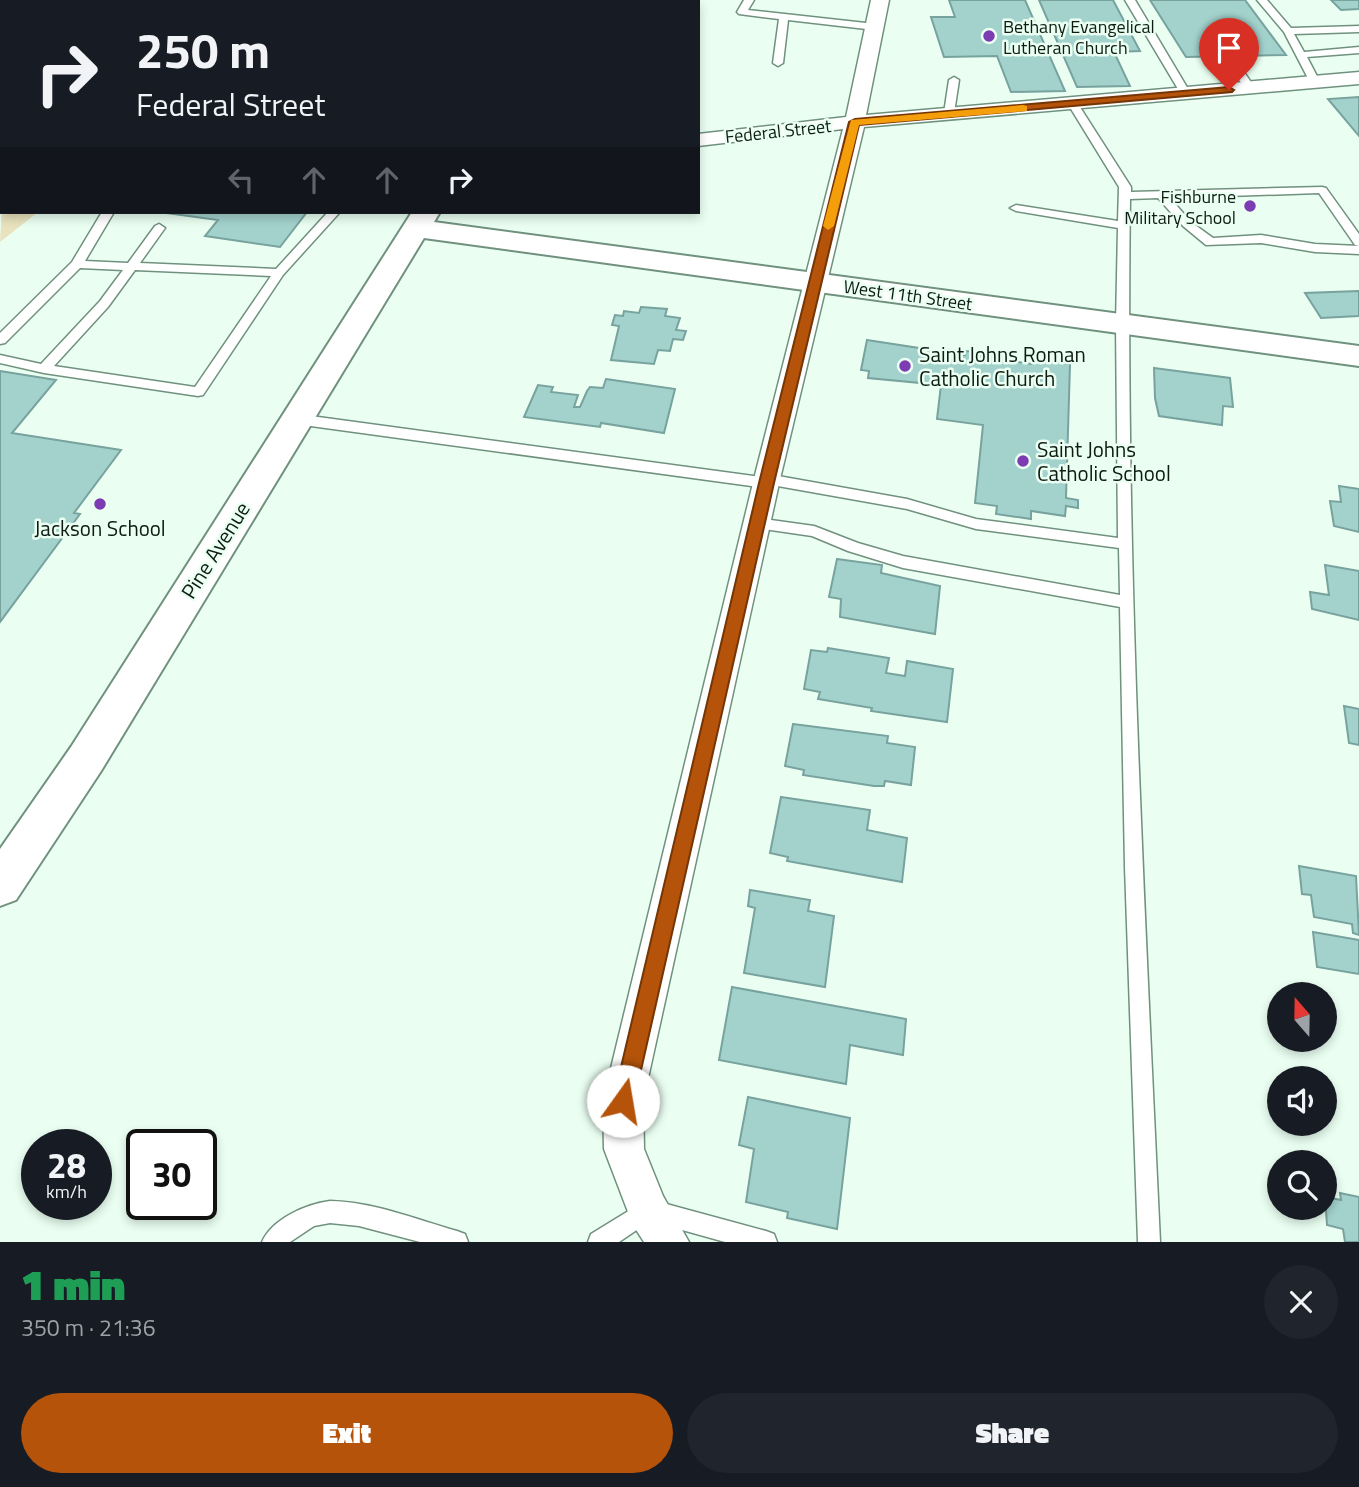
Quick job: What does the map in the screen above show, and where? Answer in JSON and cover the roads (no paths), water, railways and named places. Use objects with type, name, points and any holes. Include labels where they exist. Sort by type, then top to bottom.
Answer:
[{"type":"street","points":[[668,1242],[648,1210],[624,1149],[623,1101],[757,523],[855,122],[877,14]]},
{"type":"street","name":"Federal Street","points":[[700,140],[949,113],[1359,78]]},
{"type":"street","name":"West 11th Street","points":[[421,220],[814,283],[1359,356]]},
{"type":"street","name":"Pine Avenue","points":[[3,875],[86,759],[421,220]]},
{"type":"lane","points":[[749,0],[741,12],[784,17],[877,14]]},
{"type":"lane","points":[[1130,0],[1186,94]]},
{"type":"lane","points":[[1262,0],[1288,31],[1315,82]]},
{"type":"lane","points":[[778,62],[784,17]]},
{"type":"lane","points":[[1288,31],[1359,29]]},
{"type":"lane","points":[[1301,55],[1359,50]]},
{"type":"lane","points":[[1229,58],[1250,88]]},
{"type":"lane","points":[[949,113],[954,80]]},
{"type":"lane","points":[[1073,104],[1125,187],[1122,324],[1127,602],[1134,867],[1149,1242]]},
{"type":"lane","points":[[1125,196],[1322,190],[1359,242]]},
{"type":"lane","points":[[1162,196],[1187,224],[1210,242],[1261,239],[1315,248],[1359,250]]},
{"type":"lane","points":[[1016,208],[1124,225]]},
{"type":"lane","points":[[0,340],[77,264],[107,214]]},
{"type":"lane","points":[[0,359],[44,369],[198,392],[279,273],[332,214]]},
{"type":"lane","points":[[44,369],[104,304],[127,268],[159,228]]},
{"type":"lane","points":[[77,264],[279,273]]},
{"type":"lane","points":[[296,419],[767,481],[907,504],[976,524],[1126,544]]},
{"type":"lane","points":[[757,523],[814,531],[853,547],[903,562],[1127,602]]},
{"type":"lane","points":[[599,1242],[648,1210],[766,1242]]},
{"type":"lane","points":[[273,1242],[291,1225],[328,1212],[351,1214],[457,1242]]},
{"type":"place","name":"Bethany Evangelical Lutheran Church","points":[[989,36]]},
{"type":"place","name":"Fishburne Military School","points":[[1250,206]]},
{"type":"place","name":"Saint Johns Roman Catholic Church","points":[[905,366]]},
{"type":"place","name":"Saint Johns Catholic School","points":[[1023,461]]},
{"type":"place","name":"Jackson School","points":[[100,504]]}]
